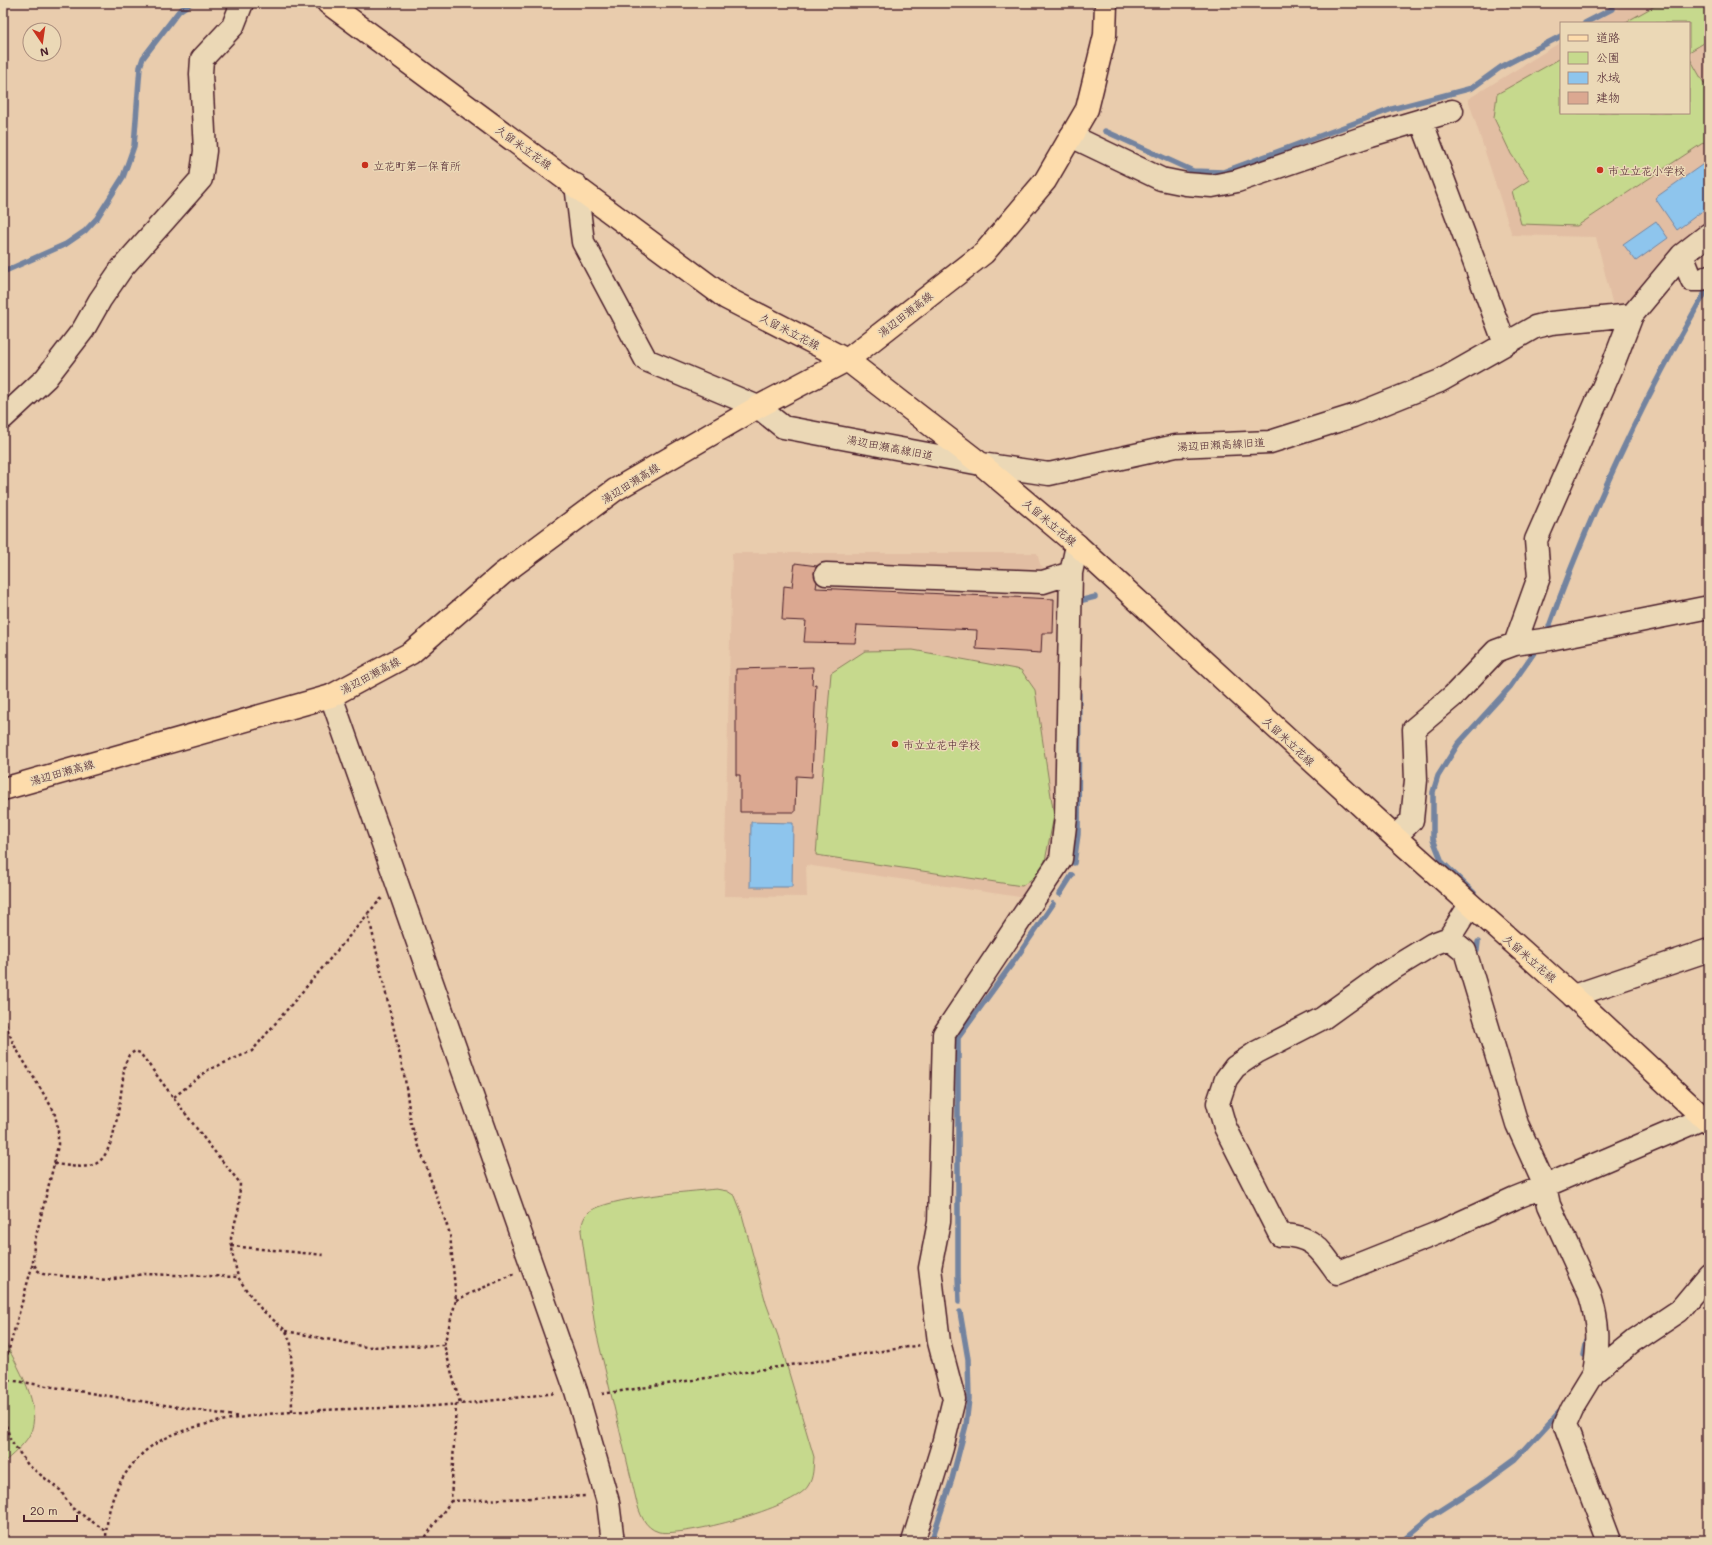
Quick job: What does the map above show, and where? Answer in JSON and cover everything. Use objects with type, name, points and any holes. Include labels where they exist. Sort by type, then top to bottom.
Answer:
[{"type":"main road","name":"久留米立花線","points":[[328,3],[576,185],[726,298],[847,360],[981,464],[1077,545],[1395,838],[1573,996],[1707,1120]]},
{"type":"main road","name":"湯辺田瀬高線","points":[[3,788],[331,696],[411,653],[502,574],[615,490],[758,407],[847,360],[984,253],[1045,181],[1087,109],[1105,35],[1106,3]]},
{"type":"street","points":[[3,418],[46,378],[83,330],[100,300],[122,268],[201,179],[206,151],[201,74],[202,59],[234,26],[242,3]]},
{"type":"street","points":[[1071,136],[1161,179],[1186,184],[1212,186],[1237,182],[1371,135],[1452,111]]},
{"type":"street","points":[[1421,120],[1505,344]]},
{"type":"street","name":"湯辺田瀬高線旧道","points":[[576,185],[584,242],[646,360],[758,407],[784,427],[981,464],[1049,474],[1176,446],[1270,442],[1353,416],[1440,381],[1535,327],[1551,323],[1632,315]]},
{"type":"street","points":[[1515,644],[1539,577],[1536,540],[1612,367],[1632,315],[1682,255],[1709,234]]},
{"type":"street","points":[[1682,255],[1692,280],[1702,280],[1709,276]]},
{"type":"street","points":[[913,1542],[942,1448],[954,1399],[939,1342],[930,1268],[940,1222],[944,1034],[1061,859],[1066,817],[1071,573],[1077,545]]},
{"type":"street","points":[[826,574],[1043,582],[1071,573]]},
{"type":"street","points":[[1395,838],[1412,820],[1416,780],[1414,730],[1454,696],[1496,651],[1515,644],[1550,639],[1709,606]]},
{"type":"street","points":[[331,696],[576,1391],[608,1502],[614,1542]]},
{"type":"street","points":[[1470,905],[1449,938],[1433,944],[1387,972],[1323,1018],[1252,1056],[1235,1067],[1224,1085],[1218,1103],[1225,1127],[1280,1235],[1295,1235],[1319,1247],[1337,1273],[1707,1120]]},
{"type":"street","points":[[1449,938],[1465,951],[1517,1124],[1545,1186],[1549,1205],[1590,1295],[1595,1310],[1599,1346],[1594,1373]]},
{"type":"street","points":[[1573,996],[1709,950]]},
{"type":"street","points":[[1609,1542],[1565,1425],[1572,1409],[1594,1373],[1634,1341],[1679,1311],[1709,1275]]},
{"type":"path","points":[[174,1097],[208,1070],[252,1051],[384,896]]},
{"type":"path","points":[[368,913],[405,1079],[410,1124],[450,1234],[456,1300],[444,1345],[458,1404],[451,1501],[422,1542]]},
{"type":"path","points":[[3,1018],[14,1045],[54,1111],[58,1133],[54,1164],[34,1244],[33,1262],[4,1367],[3,1379],[242,1418]]},
{"type":"path","points":[[54,1164],[85,1166],[96,1164],[106,1155],[112,1141],[125,1064],[130,1055],[135,1051],[140,1053],[206,1141],[240,1183],[239,1207],[230,1238],[238,1277],[262,1310],[286,1331],[291,1344],[292,1412]]},
{"type":"path","points":[[231,1246],[324,1255]]},
{"type":"path","points":[[33,1262],[37,1270],[43,1274],[107,1280],[144,1274],[238,1277]]},
{"type":"path","points":[[456,1300],[514,1274]]},
{"type":"path","points":[[286,1331],[366,1347],[444,1345]]},
{"type":"path","points":[[602,1394],[939,1342]]},
{"type":"path","points":[[106,1542],[110,1501],[123,1476],[142,1454],[171,1435],[203,1425],[242,1418],[292,1412],[433,1406],[576,1391]]},
{"type":"path","points":[[3,1414],[10,1439],[28,1465],[60,1490],[72,1508],[106,1531]]},
{"type":"path","points":[[451,1501],[590,1496]]},
{"type":"shaded area","name":"市立立花小学校","points":[[1628,3],[1709,3],[1709,228],[1637,307],[1615,314],[1596,237],[1512,235],[1468,99],[1560,43],[1560,114],[1690,114],[1690,22],[1595,22]]},
{"type":"shaded area","name":"市立立花中学校","points":[[732,553],[1037,553],[1040,564],[1069,594],[1058,853],[1026,898],[806,865],[807,897],[724,896]]},
{"type":"green space","points":[[1660,3],[1709,3],[1709,40],[1690,51],[1690,22],[1626,22]]},
{"type":"green space","points":[[1560,59],[1560,114],[1690,114],[1690,59],[1709,92],[1709,139],[1577,226],[1521,224],[1512,191],[1529,180],[1511,154],[1494,118],[1497,94]]},
{"type":"green space","points":[[913,650],[1021,670],[1035,690],[1054,816],[1045,861],[1040,873],[1022,886],[816,855],[831,673],[865,651]]},
{"type":"green space","points":[[716,1189],[727,1191],[735,1196],[741,1211],[766,1303],[778,1336],[814,1457],[813,1472],[808,1486],[799,1494],[762,1512],[691,1530],[659,1532],[654,1530],[646,1523],[637,1504],[595,1327],[581,1228],[584,1218],[589,1212],[613,1202],[650,1196]]},
{"type":"green space","points":[[3,1338],[27,1386],[34,1412],[33,1425],[29,1436],[3,1463]]},
{"type":"water","points":[[1709,160],[1709,206],[1677,230],[1655,198]]},
{"type":"water","points":[[1656,221],[1668,238],[1636,261],[1623,244]]},
{"type":"water","points":[[751,822],[793,823],[792,887],[750,887]]},
{"type":"building","points":[[795,563],[817,566],[814,573],[817,582],[816,588],[1054,599],[1053,633],[1042,633],[1041,653],[976,649],[977,630],[857,625],[855,643],[804,642],[806,621],[782,620],[784,586],[792,587]]},
{"type":"building","points":[[813,667],[812,685],[816,684],[812,777],[796,776],[795,812],[740,812],[740,775],[736,775],[736,669]]},
{"type":"waterway","points":[[3,272],[66,244],[85,231],[97,218],[123,177],[134,146],[140,67],[143,58],[179,11],[191,3]]},
{"type":"waterway","points":[[1587,22],[1612,9],[1611,3]]},
{"type":"waterway","points":[[1105,131],[1193,171],[1223,172],[1392,109],[1472,88],[1501,67],[1560,37]]},
{"type":"waterway","points":[[1546,635],[1580,545],[1619,457],[1662,370],[1709,286]]},
{"type":"waterway","points":[[1079,605],[1079,601],[1095,597]]},
{"type":"waterway","points":[[1476,901],[1474,893],[1442,862],[1433,839],[1433,792],[1438,776],[1458,744],[1510,687],[1538,647]]},
{"type":"waterway","points":[[1074,863],[1078,834],[1079,694]]},
{"type":"waterway","points":[[1060,894],[1072,875]]},
{"type":"waterway","points":[[959,1302],[958,1038],[1017,957],[1053,904]]},
{"type":"waterway","points":[[1477,950],[1478,942]]},
{"type":"waterway","points":[[931,1542],[952,1479],[966,1425],[969,1399],[968,1359],[960,1312]]},
{"type":"waterway","points":[[1584,1355],[1587,1340]]},
{"type":"waterway","points":[[1401,1542],[1432,1516],[1479,1486],[1516,1459],[1562,1409]]},
{"type":"place","name":"立花町第一保育所","points":[[365,165]]},
{"type":"place","name":"市立立花小学校","points":[[1600,170]]},
{"type":"place","name":"市立立花中学校","points":[[895,744]]}]
